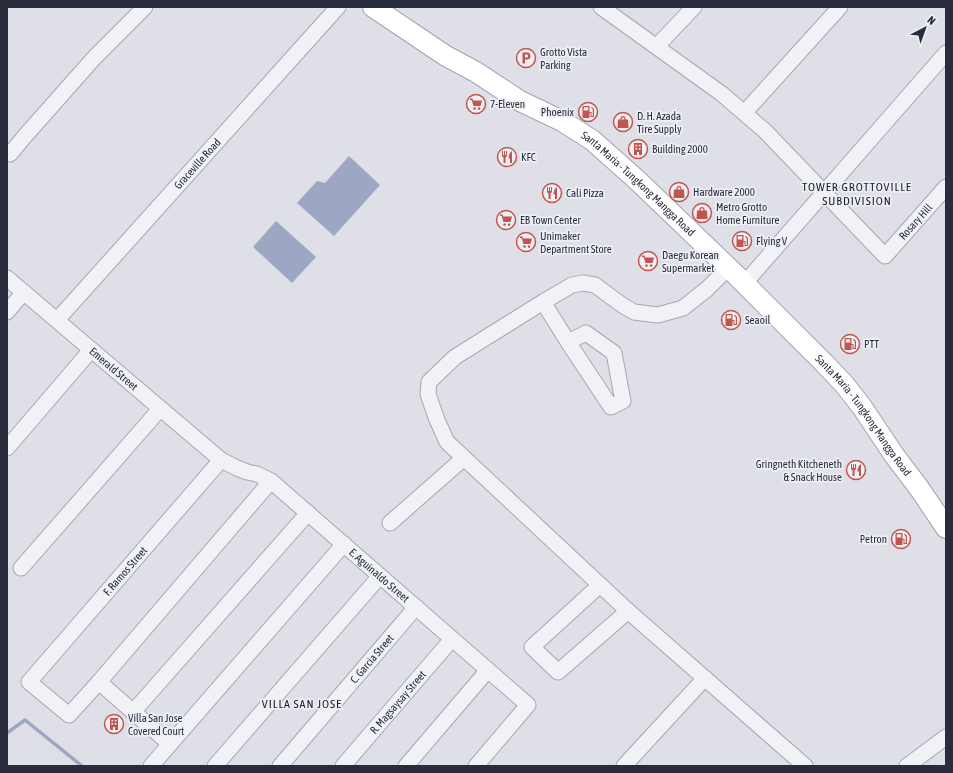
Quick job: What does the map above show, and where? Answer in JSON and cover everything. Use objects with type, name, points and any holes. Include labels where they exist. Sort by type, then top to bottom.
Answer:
[{"type":"main road","name":"Santa Maria - Tungkong Mangga Road","points":[[373,7],[446,56],[476,72],[520,101],[562,121],[592,140],[637,180],[824,362],[844,384],[862,407],[946,528]]},
{"type":"street","points":[[10,154],[94,58],[145,7]]},
{"type":"street","name":"Graceville Road","points":[[57,320],[338,7]]},
{"type":"street","points":[[601,7],[657,46],[745,112],[824,193]]},
{"type":"street","points":[[657,46],[694,7]]},
{"type":"street","points":[[745,112],[840,7]]},
{"type":"street","points":[[744,284],[946,53]]},
{"type":"street","name":"Rosary Hill","points":[[824,193],[885,256],[946,187]]},
{"type":"street","points":[[728,268],[707,289],[683,308],[658,316],[634,312],[595,285],[583,283],[572,285],[455,357],[429,382],[428,394],[446,442],[628,611],[805,766]]},
{"type":"street","name":"Emerald Street","points":[[7,278],[221,460]]},
{"type":"street","points":[[7,312],[24,292]]},
{"type":"street","points":[[543,302],[568,342],[611,407],[623,401],[614,353],[586,333],[568,342]]},
{"type":"street","points":[[7,448],[92,350]]},
{"type":"street","points":[[21,568],[160,409]]},
{"type":"street","points":[[390,523],[464,458]]},
{"type":"street","name":"E. Aguinaldo Street","points":[[221,460],[271,481],[528,705],[476,766]]},
{"type":"street","name":"F. Ramos Street","points":[[99,682],[69,715],[29,682],[221,460]]},
{"type":"street","points":[[170,744],[99,682],[271,481]]},
{"type":"street","points":[[133,712],[308,513]]},
{"type":"street","points":[[151,766],[344,544]]},
{"type":"street","points":[[215,766],[380,576]]},
{"type":"street","points":[[600,584],[532,647],[558,672],[628,611]]},
{"type":"street","name":"C. Garcia Street","points":[[280,766],[416,607]]},
{"type":"street","name":"R. Magsaysay Street","points":[[343,766],[452,638]]},
{"type":"street","points":[[406,766],[488,670]]},
{"type":"street","points":[[624,766],[705,678]]},
{"type":"street","points":[[907,766],[946,737]]},
{"type":"water","points":[[349,156],[380,185],[334,236],[297,203],[317,181],[325,183]]},
{"type":"water","points":[[276,221],[316,257],[292,283],[253,247]]},
{"type":"waterway","points":[[7,733],[25,720],[82,766]]},
{"type":"place","name":"Grotto Vista Parking","points":[[526,58]]},
{"type":"place","name":"7-Eleven","points":[[476,104]]},
{"type":"place","name":"Phoenix","points":[[588,112]]},
{"type":"place","name":"D. H. Azada Tire Supply","points":[[623,122]]},
{"type":"place","name":"Building 2000","points":[[638,149]]},
{"type":"place","name":"KFC","points":[[507,157]]},
{"type":"place","name":"Hardware 2000","points":[[679,192]]},
{"type":"place","name":"Cali Pizza","points":[[552,193]]},
{"type":"place","name":"Metro Grotto Home Furniture","points":[[702,213]]},
{"type":"place","name":"EB Town Center","points":[[506,220]]},
{"type":"place","name":"Flying V","points":[[742,241]]},
{"type":"place","name":"Unimaker Department Store","points":[[526,242]]},
{"type":"place","name":"Daegu Korean Supermarket","points":[[648,261]]},
{"type":"place","name":"Seaoil","points":[[731,320]]},
{"type":"place","name":"PTT","points":[[850,344]]},
{"type":"place","name":"Gringneth Kitcheneth & Snack House","points":[[856,470]]},
{"type":"place","name":"Petron","points":[[901,539]]},
{"type":"place","name":"Villa San Jose Covered Court","points":[[114,724]]},
{"type":"district","name":"TOWER GROTTOVILLE SUBDIVISION","points":[[857,194]]},
{"type":"district","name":"VILLA SAN JOSE","points":[[302,704]]}]
